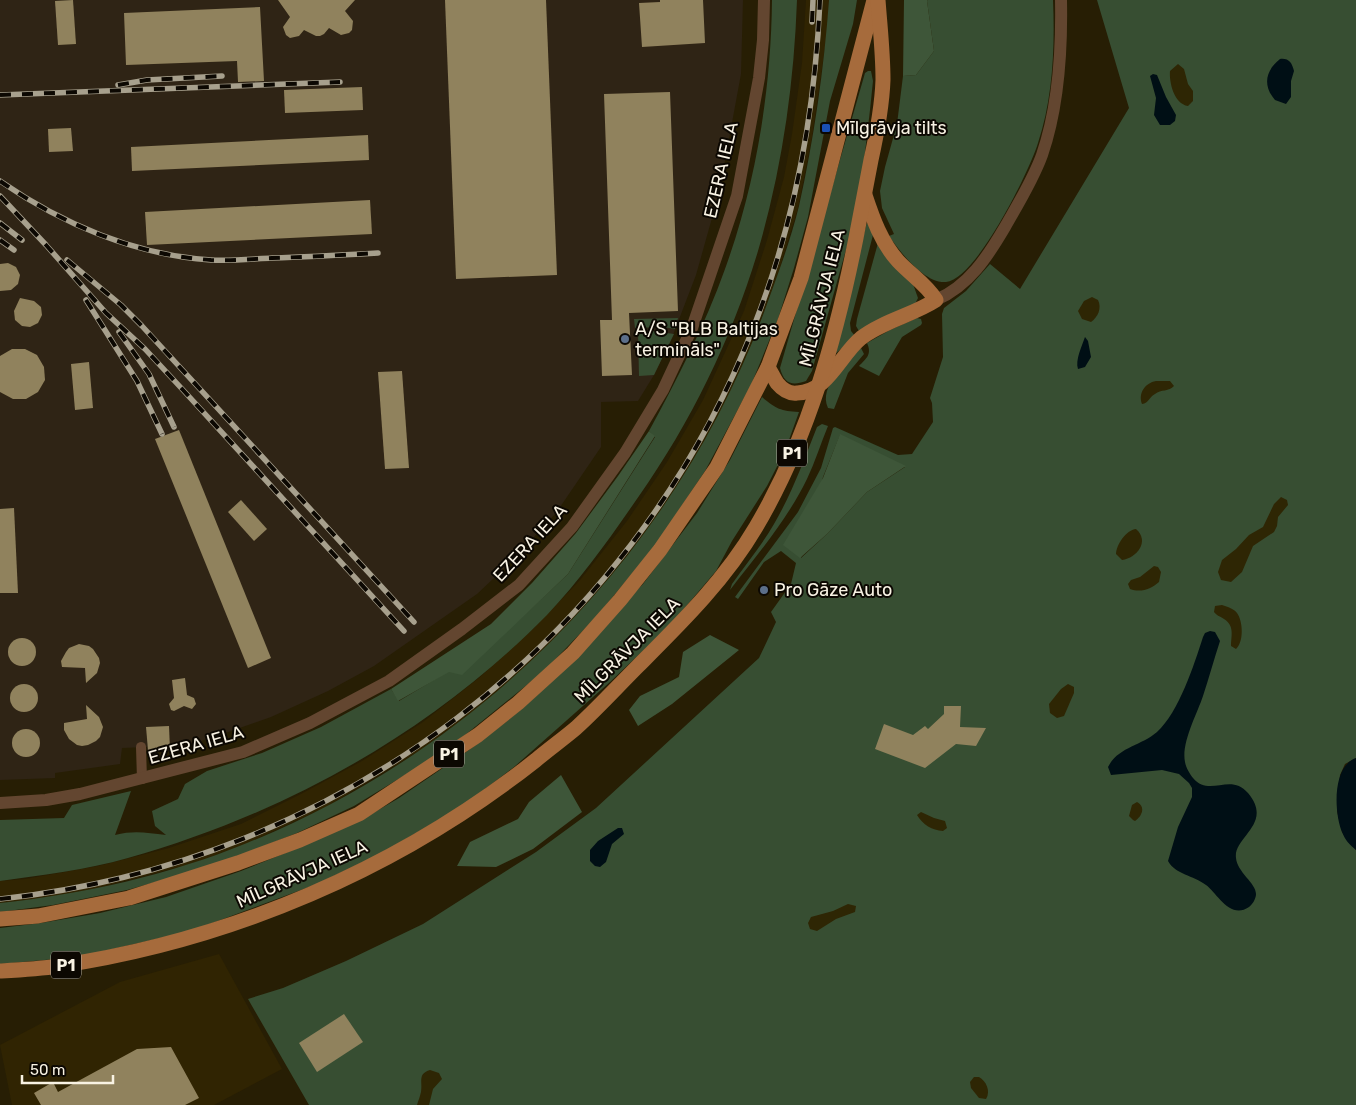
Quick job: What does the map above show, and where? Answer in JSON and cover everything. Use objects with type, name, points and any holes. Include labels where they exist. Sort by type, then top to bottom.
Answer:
[{"type":"main road","name":"MĪLGRĀVJA IELA","points":[[0,919],[38,916],[129,898],[300,840],[359,814],[478,734],[518,703],[573,653],[660,550],[717,468],[768,367],[801,278],[874,0]]},
{"type":"main road","name":"MĪLGRĀVJA IELA","points":[[0,971],[55,967],[131,953],[220,929],[266,913],[326,888],[400,851],[499,788],[576,728],[679,625],[724,573],[755,529],[774,494],[820,385],[845,292],[879,122],[883,82],[878,0]]},
{"type":"main road","points":[[768,367],[778,384],[790,394],[807,393],[820,385],[861,338],[936,300],[929,289],[899,262],[890,250],[873,219],[865,194]]},
{"type":"street","name":"EZERA IELA","points":[[0,803],[46,800],[80,794],[243,752],[310,723],[389,681],[462,629],[519,585],[572,527],[625,452],[679,358],[692,328],[737,196],[759,78],[764,0]]},
{"type":"street","points":[[936,300],[947,296],[959,288],[992,251],[1042,155],[1056,97],[1062,44],[1061,0]]},
{"type":"street","points":[[141,747],[142,779]]},
{"type":"shaded area","points":[[0,0],[743,0],[741,74],[719,193],[696,275],[673,335],[654,375],[638,401],[601,402],[601,447],[556,513],[512,561],[477,594],[374,666],[328,691],[271,717],[170,750],[147,750],[147,747],[122,748],[120,764],[55,773],[55,778],[0,780]]},
{"type":"shaded area","points":[[806,0],[829,0],[827,34],[812,137],[798,208],[777,277],[750,348],[728,397],[698,453],[661,512],[587,604],[519,673],[478,708],[419,751],[326,807],[246,844],[191,864],[85,891],[48,898],[0,903],[0,881],[25,879],[98,866],[169,848],[241,824],[362,761],[423,722],[480,677],[531,631],[580,580],[627,521],[667,462],[703,400],[744,311],[767,240],[784,177],[802,63]]},
{"type":"shaded area","points":[[1280,59],[1286,59],[1290,62],[1294,71],[1291,81],[1291,97],[1286,104],[1275,100],[1268,89],[1267,83],[1271,68]]},
{"type":"shaded area","points":[[1153,74],[1157,75],[1176,115],[1175,121],[1170,125],[1160,125],[1154,115],[1156,98],[1150,76]]},
{"type":"shaded area","points":[[1085,337],[1088,341],[1091,357],[1085,367],[1078,369],[1078,357]]},
{"type":"shaded area","points":[[1215,632],[1220,641],[1203,696],[1187,738],[1184,754],[1187,769],[1200,784],[1213,786],[1227,784],[1241,787],[1248,793],[1255,804],[1257,813],[1255,822],[1240,843],[1236,858],[1237,863],[1253,886],[1256,894],[1255,900],[1251,905],[1242,910],[1230,908],[1206,885],[1175,869],[1168,861],[1178,827],[1192,797],[1192,788],[1189,783],[1179,774],[1162,770],[1111,775],[1108,767],[1118,755],[1151,737],[1165,723],[1185,688],[1203,637],[1205,633]]},
{"type":"shaded area","points":[[1356,758],[1356,850],[1348,842],[1339,824],[1337,791],[1343,770],[1348,763]]},
{"type":"shaded area","points":[[618,828],[622,828],[624,834],[612,844],[606,862],[600,867],[595,866],[590,861],[590,850],[598,841]]},
{"type":"shaded area","points":[[219,954],[282,1069],[214,1105],[12,1105],[0,1045],[120,982]]},
{"type":"green space","points":[[772,0],[797,0],[793,64],[790,95],[774,189],[748,283],[723,347],[676,439],[617,527],[560,601],[502,657],[455,696],[405,732],[353,764],[299,793],[244,818],[186,840],[128,858],[80,869],[0,881],[0,820],[64,818],[72,805],[131,791],[115,835],[135,832],[166,835],[155,826],[152,811],[178,799],[185,784],[207,771],[262,753],[321,727],[391,689],[399,701],[449,671],[519,620],[568,574],[655,437],[649,431],[700,331],[725,269],[745,203],[760,136],[769,68]]},
{"type":"green space","points":[[829,0],[857,0],[853,24],[830,101],[808,217],[778,319],[751,385],[705,471],[654,547],[596,617],[544,671],[465,735],[428,761],[354,806],[297,833],[213,866],[127,890],[53,905],[0,912],[0,903],[126,882],[187,865],[247,843],[333,803],[415,754],[491,697],[560,632],[623,561],[678,484],[725,402],[763,315],[799,206],[818,103]]},
{"type":"green space","points":[[904,0],[928,0],[934,51],[916,75],[903,76]]},
{"type":"green space","points":[[928,0],[1053,0],[1054,36],[1050,90],[1043,126],[1033,157],[1013,198],[986,244],[972,263],[958,277],[946,282],[930,278],[922,273],[894,243],[889,236],[894,234],[882,208],[880,191],[897,124],[903,76],[916,75],[934,51]]},
{"type":"green space","points":[[1097,0],[1356,0],[1356,758],[1345,764],[1340,775],[1337,811],[1342,832],[1356,850],[1356,1105],[309,1105],[248,999],[283,988],[346,961],[423,924],[536,852],[596,808],[759,658],[776,622],[771,612],[791,584],[796,563],[781,551],[764,562],[738,599],[735,597],[798,512],[821,468],[833,428],[835,427],[898,455],[912,454],[933,422],[930,398],[943,357],[942,314],[944,308],[966,291],[990,264],[1020,289],[1129,108]],"holes":[[[840,435],[905,467],[867,492],[801,558],[823,477]]]},
{"type":"green space","points":[[871,71],[873,81],[870,110],[864,161],[851,232],[812,371],[806,381],[793,383],[786,380],[780,368],[865,73]]},
{"type":"green space","points":[[867,222],[873,235],[850,323],[851,331],[855,336],[833,356]]},
{"type":"green space","points":[[878,243],[913,284],[918,298],[915,304],[859,331],[856,326],[857,319]]},
{"type":"green space","points":[[678,318],[675,329],[663,327],[635,328],[634,319]]},
{"type":"green space","points":[[917,318],[921,319],[921,325],[902,337],[879,376],[859,366],[868,356],[867,343]]},
{"type":"green space","points":[[653,331],[674,334],[654,375],[639,376],[638,332]]},
{"type":"green space","points":[[861,348],[864,354],[848,373],[834,409],[828,408],[826,400],[830,383],[842,367]]},
{"type":"green space","points":[[762,397],[779,409],[799,412],[785,451],[767,486],[732,541],[716,571],[671,624],[610,682],[514,767],[464,805],[380,854],[317,884],[191,931],[78,957],[0,964],[0,928],[100,913],[166,897],[241,871],[368,816],[399,798],[469,750],[533,699],[643,584],[697,513],[730,460]]},
{"type":"green space","points":[[822,424],[828,426],[810,473],[799,494],[771,537],[730,590],[732,584],[774,524],[792,488],[817,427]]},
{"type":"green space","points":[[649,431],[655,436],[568,574],[462,675],[449,672],[398,701],[391,689],[491,624],[532,583],[576,533]]},
{"type":"green space","points":[[840,434],[906,466],[867,492],[827,534],[800,558],[783,545],[823,478]]},
{"type":"green space","points":[[710,635],[739,650],[672,704],[638,726],[629,710],[640,696],[679,677],[683,652]]},
{"type":"green space","points":[[561,775],[582,812],[533,849],[496,867],[457,866],[470,842],[518,819],[529,802]]},
{"type":"sand","points":[[1178,64],[1184,69],[1188,84],[1193,91],[1193,101],[1188,106],[1176,97],[1170,81],[1170,71]]},
{"type":"sand","points":[[1092,297],[1098,300],[1100,306],[1096,318],[1091,322],[1082,319],[1078,311],[1084,301]]},
{"type":"sand","points":[[1156,381],[1170,381],[1174,386],[1157,392],[1142,404],[1141,396],[1143,389]]},
{"type":"sand","points":[[1281,497],[1287,500],[1288,505],[1278,517],[1274,532],[1253,546],[1242,572],[1231,582],[1221,580],[1218,572],[1222,560],[1249,535],[1263,527],[1274,504]]},
{"type":"sand","points":[[1136,529],[1142,539],[1142,544],[1132,556],[1122,560],[1116,554],[1118,546],[1125,535]]},
{"type":"sand","points":[[1154,566],[1158,567],[1161,572],[1159,582],[1146,590],[1130,589],[1128,584],[1131,580],[1140,577]]},
{"type":"sand","points":[[1222,605],[1231,608],[1239,617],[1242,631],[1239,646],[1236,649],[1231,646],[1232,631],[1230,625],[1214,612],[1215,606]]},
{"type":"sand","points":[[1068,684],[1074,687],[1074,693],[1064,716],[1057,718],[1050,713],[1049,704],[1061,689]]},
{"type":"sand","points":[[1137,802],[1141,806],[1142,812],[1135,821],[1129,816],[1132,805]]},
{"type":"sand","points":[[921,812],[945,821],[947,828],[943,831],[928,826],[917,815]]},
{"type":"sand","points":[[848,904],[856,906],[855,912],[836,919],[817,931],[810,929],[808,923],[811,917],[833,911]]},
{"type":"sand","points":[[430,1070],[439,1073],[442,1079],[433,1089],[429,1105],[417,1105],[421,1092],[422,1076]]},
{"type":"sand","points":[[974,1077],[979,1077],[986,1084],[988,1093],[986,1099],[979,1098],[971,1088],[970,1082]]},
{"type":"building","points":[[73,0],[76,44],[58,45],[55,1]]},
{"type":"building","points":[[278,0],[355,0],[345,11],[353,21],[352,30],[341,35],[329,28],[324,34],[316,36],[304,30],[299,36],[290,38],[286,35],[283,27],[290,17]]},
{"type":"building","points":[[445,0],[546,0],[557,275],[456,279]]},
{"type":"building","points":[[660,0],[703,0],[705,43],[642,47],[639,3],[660,2]]},
{"type":"building","points":[[260,7],[264,81],[238,82],[237,61],[126,65],[124,13]]},
{"type":"building","points":[[362,87],[363,110],[285,113],[284,90]]},
{"type":"building","points":[[670,92],[678,311],[629,313],[632,375],[602,376],[600,320],[612,320],[604,94]]},
{"type":"building","points":[[71,128],[73,151],[49,152],[48,129]]},
{"type":"building","points":[[368,135],[369,160],[132,171],[131,147]]},
{"type":"building","points":[[370,200],[372,234],[147,245],[145,212]]},
{"type":"building","points":[[8,263],[16,267],[20,275],[18,284],[11,290],[0,291],[0,264]]},
{"type":"building","points":[[20,298],[34,301],[41,307],[42,315],[38,323],[30,327],[22,326],[15,320],[14,311]]},
{"type":"building","points":[[12,349],[25,349],[37,355],[44,367],[45,380],[38,392],[26,399],[13,399],[0,392],[0,356]]},
{"type":"building","points":[[89,362],[93,408],[75,410],[71,364]]},
{"type":"building","points":[[402,371],[409,468],[385,469],[378,372]]},
{"type":"building","points":[[179,430],[271,658],[248,668],[155,439]]},
{"type":"building","points":[[241,500],[267,529],[254,541],[228,512]]},
{"type":"building","points":[[14,508],[18,593],[0,593],[0,509]]},
{"type":"building","points":[[22,638],[32,642],[36,652],[32,662],[22,666],[12,662],[8,652],[12,642]]},
{"type":"building","points":[[79,644],[93,649],[100,663],[97,673],[86,683],[85,668],[62,667],[61,661],[66,652],[69,648]]},
{"type":"building","points":[[185,678],[187,695],[194,698],[196,704],[192,709],[184,706],[174,711],[171,710],[169,704],[174,698],[172,680]]},
{"type":"building","points":[[24,684],[34,688],[38,698],[34,708],[24,712],[14,708],[10,698],[14,688]]},
{"type":"building","points":[[86,705],[99,717],[103,727],[100,737],[96,741],[82,746],[69,739],[64,730],[64,723],[87,719]]},
{"type":"building","points":[[944,706],[961,706],[960,727],[986,728],[976,746],[956,744],[925,768],[875,749],[884,724],[913,735],[925,726],[928,729],[944,714]]},
{"type":"building","points":[[169,726],[170,750],[148,750],[146,727]]},
{"type":"building","points":[[26,729],[36,733],[40,743],[36,753],[26,757],[16,753],[12,743],[16,733]]},
{"type":"building","points":[[344,1014],[363,1042],[317,1072],[299,1043]]},
{"type":"building","points":[[171,1047],[199,1098],[185,1105],[41,1105],[34,1093],[53,1082],[58,1092],[137,1049]]},
{"type":"railway","points":[[812,22],[813,0]]},
{"type":"railway","points":[[0,899],[124,877],[243,839],[354,785],[457,718],[550,637],[631,544],[700,440],[754,326],[781,247],[792,207],[808,125],[820,0]]},
{"type":"railway","points":[[118,85],[147,80],[222,76]]},
{"type":"railway","points":[[0,95],[340,82]]},
{"type":"railway","points":[[0,181],[48,211],[74,224],[100,235],[155,252],[211,260],[378,253]]},
{"type":"railway","points":[[0,196],[106,313],[145,349],[404,631]]},
{"type":"railway","points":[[0,223],[22,240]]},
{"type":"railway","points":[[0,240],[14,250]]},
{"type":"railway","points":[[67,260],[121,305],[142,326],[414,622]]},
{"type":"railway","points":[[86,300],[137,381],[162,434]]},
{"type":"railway","points":[[119,332],[149,374],[174,427]]},
{"type":"place","name":"Mīlgrāvja tilts","points":[[826,128]]},
{"type":"place","name":"A/S \"BLB Baltijas termināls\"","points":[[625,339]]},
{"type":"place","name":"Pro Gāze Auto","points":[[764,590]]}]
